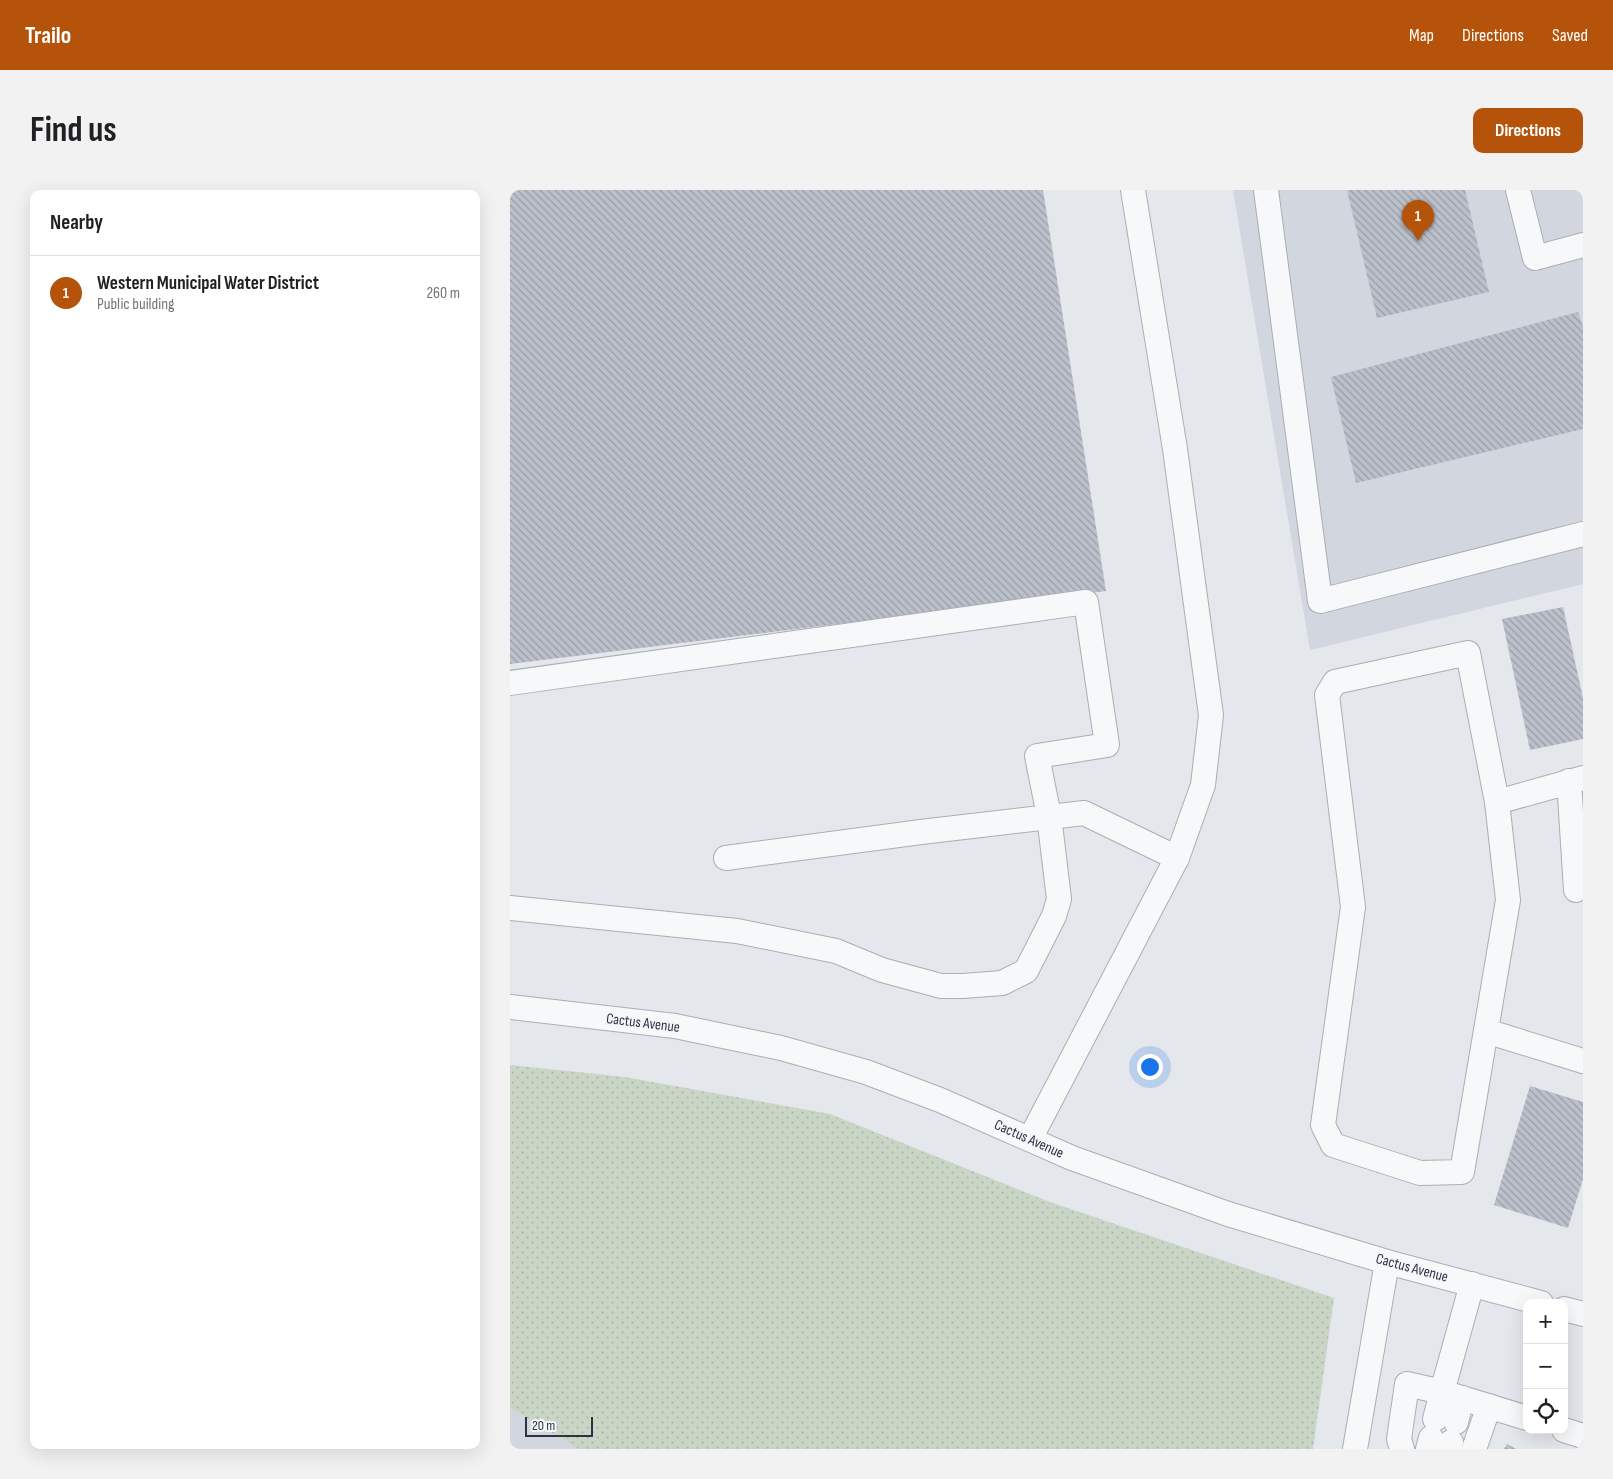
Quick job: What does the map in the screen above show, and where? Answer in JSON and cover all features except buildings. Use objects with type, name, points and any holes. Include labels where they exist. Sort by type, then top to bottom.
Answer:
[{"type":"street","points":[[1030,1139],[1177,858],[1203,785],[1211,716],[1175,450],[1133,190]]},
{"type":"street","points":[[1266,190],[1320,601],[1583,534]]},
{"type":"street","points":[[1518,190],[1535,258],[1583,245]]},
{"type":"street","points":[[510,683],[1086,602],[1107,745],[1037,756],[1049,816],[1059,899],[1054,916],[1026,971],[1002,983],[940,986],[882,970],[836,951],[737,931],[510,908]]},
{"type":"street","points":[[1468,653],[1497,802],[1508,900],[1462,1172],[1420,1173],[1333,1145],[1322,1125],[1353,906],[1327,695],[1335,682],[1468,653]]},
{"type":"street","points":[[1497,802],[1576,780],[1576,890]]},
{"type":"street","points":[[726,858],[1084,813],[1177,858]]},
{"type":"street","name":"Cactus Avenue","points":[[510,1007],[675,1026],[781,1048],[866,1072],[940,1100],[1072,1158],[1228,1214],[1388,1262],[1526,1299]]},
{"type":"street","points":[[1486,1031],[1583,1061]]},
{"type":"street","points":[[1355,1449],[1388,1262]]},
{"type":"street","points":[[1442,1436],[1452,1395],[1472,1284]]},
{"type":"street","points":[[1568,1310],[1583,1314]]},
{"type":"street","points":[[1402,1449],[1400,1439],[1407,1384],[1452,1395],[1523,1417]]},
{"type":"street","points":[[1474,1449],[1489,1406]]},
{"type":"shaded area","points":[[1233,190],[1583,190],[1583,584],[1310,650]]},
{"type":"shaded area","points":[[510,1408],[579,1449],[510,1449]]},
{"type":"green space","points":[[510,1065],[625,1077],[830,1114],[1050,1202],[1334,1298],[1313,1449],[579,1449],[510,1408]]},
{"type":"place","name":"Western Municipal Water District","points":[[1418,241]]}]
